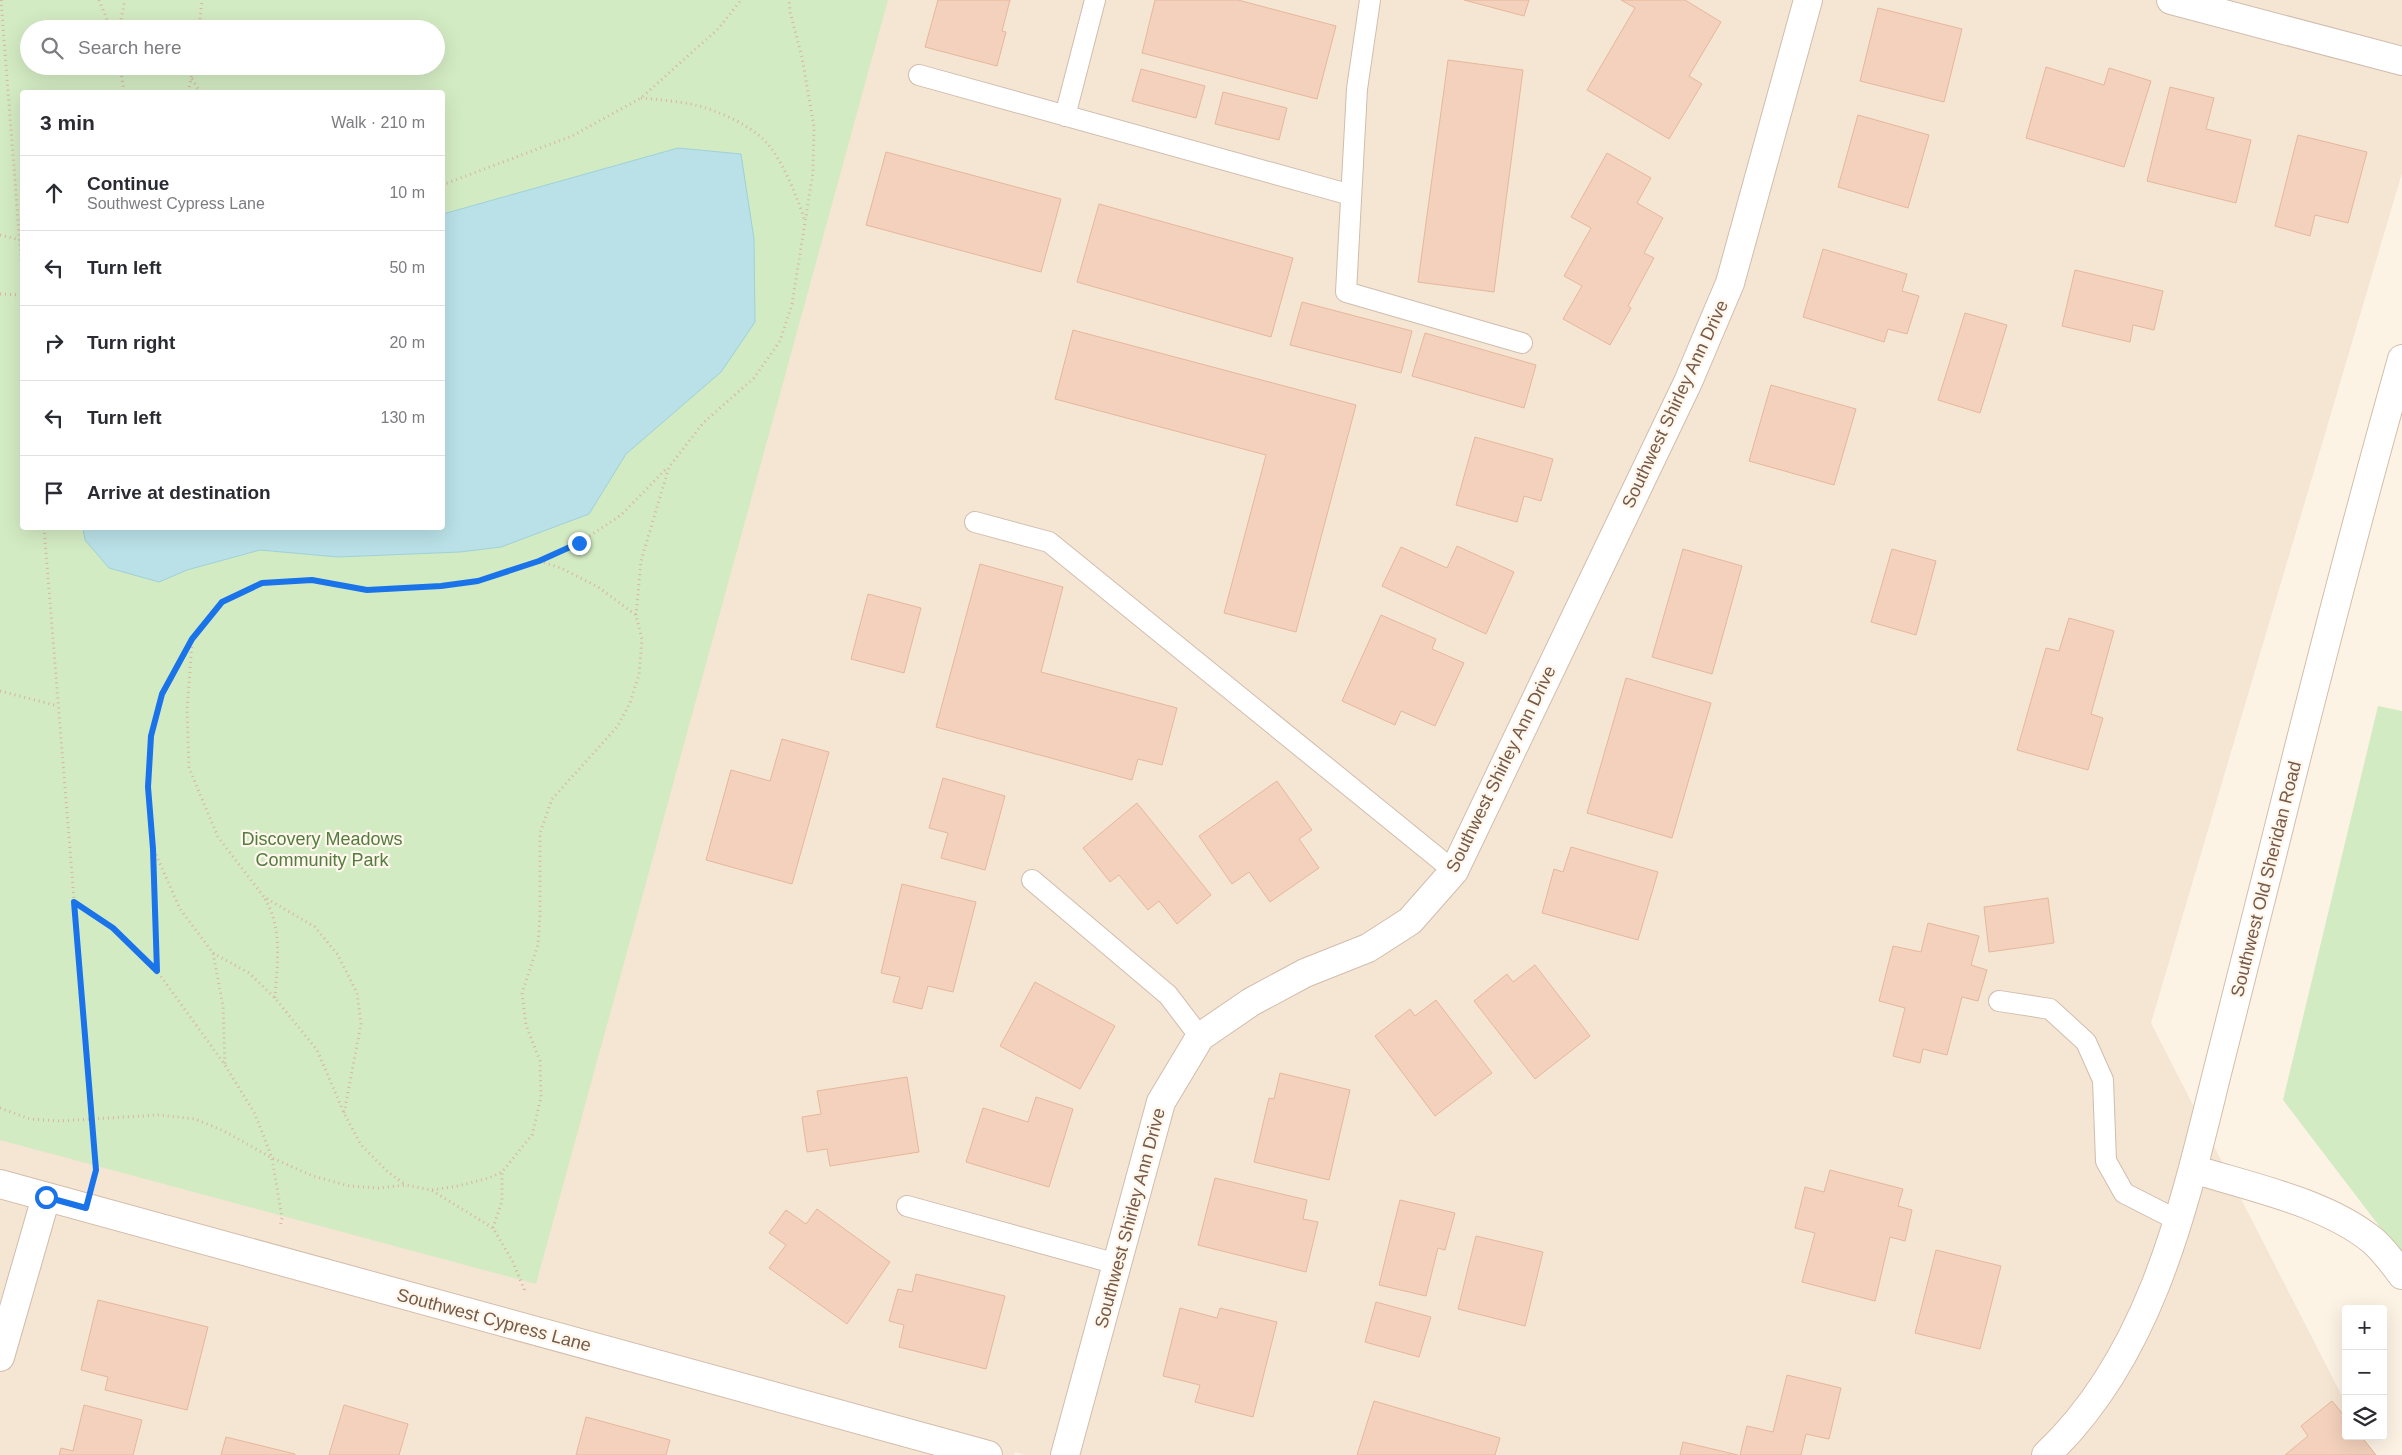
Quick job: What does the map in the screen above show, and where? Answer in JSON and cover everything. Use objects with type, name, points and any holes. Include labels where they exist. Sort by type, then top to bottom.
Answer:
[{"type":"street","name":"Southwest Shirley Ann Drive","points":[[1065,1455],[1161,1102],[1200,1037],[1251,1002],[1305,973],[1368,948],[1410,921],[1454,871],[1688,382],[1730,283],[1808,0]]},
{"type":"street","points":[[2171,0],[2402,61]]},
{"type":"street","name":"Southwest Old Sheridan Road","points":[[2194,1169],[2340,582],[2402,359]]},
{"type":"street","points":[[2046,1455],[2070,1432],[2115,1369],[2156,1287],[2194,1169],[2293,1200],[2338,1218],[2373,1240],[2402,1275]]},
{"type":"street","name":"Southwest Cypress Lane","points":[[0,1184],[988,1455]]},
{"type":"street","points":[[0,1357],[46,1197]]},
{"type":"lane","points":[[1065,116],[1095,0]]},
{"type":"lane","points":[[1370,0],[1357,89],[1346,292],[1522,343]]},
{"type":"lane","points":[[919,76],[1351,195]]},
{"type":"lane","points":[[975,522],[1054,545],[1454,871]]},
{"type":"lane","points":[[1032,880],[1168,995],[1200,1037]]},
{"type":"lane","points":[[1998,1001],[2050,1009],[2086,1042],[2103,1080],[2106,1161],[2124,1193],[2177,1220]]},
{"type":"lane","points":[[908,1206],[1117,1264]]},
{"type":"path","points":[[0,0],[20,240],[0,235]]},
{"type":"path","points":[[99,0],[107,20]]},
{"type":"path","points":[[121,20],[125,0]]},
{"type":"path","points":[[200,20],[202,0]]},
{"type":"path","points":[[445,184],[572,136],[641,98],[720,28],[741,0]]},
{"type":"path","points":[[157,971],[153,849],[148,787],[151,736],[162,694],[192,639],[222,602],[262,583],[312,580],[367,590],[441,586],[478,581],[539,561],[579,543],[621,514],[668,467],[704,424],[754,378],[780,341],[792,304],[813,172],[814,127],[802,57],[790,12],[790,0]]},
{"type":"path","points":[[121,75],[124,90]]},
{"type":"path","points":[[189,90],[193,75]]},
{"type":"path","points":[[192,79],[199,90]]},
{"type":"path","points":[[641,98],[696,105],[741,123],[766,142],[799,202],[805,223]]},
{"type":"path","points":[[0,294],[20,295]]},
{"type":"path","points":[[0,1108],[30,1119],[91,1119],[159,1115],[196,1119],[224,1131],[272,1158],[313,1176],[349,1186],[378,1188],[406,1185],[432,1190],[458,1186],[489,1178],[502,1172],[532,1135],[541,1097],[540,1061],[526,1025],[522,993],[538,946],[540,833],[552,799],[617,727],[630,703],[639,675],[642,638],[636,615],[641,561],[668,467]]},
{"type":"path","points":[[44,530],[96,1170],[86,1208]]},
{"type":"path","points":[[539,561],[561,568],[598,587],[636,615]]},
{"type":"path","points":[[192,639],[187,710],[189,768],[218,837],[274,913],[278,937],[275,998]]},
{"type":"path","points":[[0,691],[58,706]]},
{"type":"path","points":[[153,849],[180,909],[213,953],[249,973],[275,998],[317,1050],[344,1113],[361,1145],[388,1172],[406,1185]]},
{"type":"path","points":[[264,897],[315,927],[338,955],[357,993],[361,1024],[344,1113]]},
{"type":"path","points":[[74,902],[113,928],[157,971],[225,1065],[255,1114],[272,1158],[282,1218],[271,1258]]},
{"type":"path","points":[[213,953],[222,1006],[225,1065]]},
{"type":"path","points":[[493,1228],[502,1201],[502,1172]]},
{"type":"path","points":[[432,1190],[493,1228],[514,1262],[524,1289],[516,1326]]},
{"type":"shaded area","points":[[0,0],[2402,0],[2402,173],[2151,1023],[2342,1396],[2342,1440],[2364,1440],[2372,1455],[1025,1455],[1015,1452],[1014,1455],[0,1455]]},
{"type":"green space","name":"Discovery Meadows Community Park","points":[[0,0],[888,0],[536,1284],[0,1140]]},
{"type":"green space","points":[[2378,706],[2402,711],[2402,1256],[2283,1100]]},
{"type":"water","points":[[678,148],[741,154],[754,239],[755,322],[721,372],[626,454],[589,514],[501,547],[460,552],[338,557],[260,550],[187,570],[159,582],[109,568],[85,540],[83,530],[445,530],[445,213]]},
{"type":"building","points":[[938,0],[1010,0],[1002,31],[1006,32],[997,66],[925,47]]},
{"type":"building","points":[[1155,0],[1238,0],[1336,26],[1317,99],[1142,53]]},
{"type":"building","points":[[1464,0],[1529,0],[1524,16]]},
{"type":"building","points":[[1621,0],[1685,0],[1721,22],[1689,76],[1702,84],[1669,139],[1587,90],[1635,8]]},
{"type":"building","points":[[1878,8],[1962,29],[1944,102],[1860,81]]},
{"type":"building","points":[[1448,60],[1523,70],[1494,292],[1418,282]]},
{"type":"building","points":[[2046,67],[2104,85],[2109,68],[2151,81],[2124,167],[2026,138]]},
{"type":"building","points":[[1141,69],[1205,86],[1196,118],[1132,101]]},
{"type":"building","points":[[2170,87],[2214,98],[2206,129],[2251,140],[2236,203],[2147,181]]},
{"type":"building","points":[[1223,92],[1287,108],[1279,140],[1215,124]]},
{"type":"building","points":[[1858,115],[1929,135],[1908,208],[1838,187]]},
{"type":"building","points":[[2298,135],[2367,152],[2348,223],[2315,215],[2310,236],[2275,226]]},
{"type":"building","points":[[886,152],[1061,199],[1041,272],[866,225]]},
{"type":"building","points":[[1607,153],[1651,178],[1637,203],[1663,218],[1644,253],[1654,258],[1628,306],[1631,308],[1610,345],[1563,319],[1582,286],[1564,276],[1591,228],[1571,217]]},
{"type":"building","points":[[1099,204],[1293,258],[1271,337],[1077,282]]},
{"type":"building","points":[[1823,249],[1907,274],[1902,291],[1919,296],[1907,334],[1888,329],[1884,342],[1803,317]]},
{"type":"building","points":[[2075,270],[2163,291],[2154,330],[2133,325],[2130,342],[2062,326]]},
{"type":"building","points":[[1302,302],[1412,331],[1401,373],[1290,345]]},
{"type":"building","points":[[1965,313],[2007,325],[1980,413],[1938,400]]},
{"type":"building","points":[[1073,330],[1356,405],[1296,632],[1224,613],[1266,455],[1055,399]]},
{"type":"building","points":[[1425,333],[1536,365],[1524,408],[1412,376]]},
{"type":"building","points":[[1771,385],[1856,409],[1834,485],[1749,461]]},
{"type":"building","points":[[1475,437],[1553,459],[1541,501],[1524,496],[1517,522],[1456,505]]},
{"type":"building","points":[[1457,546],[1514,572],[1486,634],[1382,586],[1401,547],[1447,568]]},
{"type":"building","points":[[1683,549],[1742,566],[1712,674],[1652,657]]},
{"type":"building","points":[[1892,549],[1936,561],[1916,635],[1871,622]]},
{"type":"building","points":[[980,564],[1063,587],[1041,672],[1177,708],[1162,765],[1138,759],[1132,780],[936,727]]},
{"type":"building","points":[[868,594],[921,608],[904,673],[851,659]]},
{"type":"building","points":[[1381,615],[1436,639],[1432,649],[1464,663],[1435,726],[1401,711],[1395,725],[1342,701]]},
{"type":"building","points":[[2069,618],[2114,631],[2091,714],[2103,718],[2088,770],[2017,750],[2046,648],[2059,651]]},
{"type":"building","points":[[1626,678],[1711,703],[1672,838],[1587,813]]},
{"type":"building","points":[[782,739],[829,752],[792,884],[706,860],[731,770],[770,781]]},
{"type":"building","points":[[943,778],[1005,796],[985,870],[941,858],[948,833],[929,828]]},
{"type":"building","points":[[1277,781],[1312,830],[1299,839],[1319,868],[1270,902],[1249,872],[1232,884],[1199,836]]},
{"type":"building","points":[[1137,803],[1211,895],[1177,924],[1159,901],[1148,910],[1119,875],[1110,882],[1083,848]]},
{"type":"building","points":[[1571,847],[1658,872],[1638,940],[1542,913],[1554,869],[1563,872]]},
{"type":"building","points":[[902,884],[976,902],[953,992],[928,986],[922,1009],[893,1002],[900,977],[881,973]]},
{"type":"building","points":[[2048,898],[2054,943],[1989,952],[1984,907]]},
{"type":"building","points":[[1928,923],[1979,936],[1971,965],[1987,970],[1978,1001],[1962,997],[1947,1055],[1923,1049],[1920,1063],[1893,1056],[1905,1008],[1879,1001],[1893,946],[1921,952]]},
{"type":"building","points":[[1535,965],[1590,1036],[1535,1079],[1474,1001],[1507,974],[1513,982]]},
{"type":"building","points":[[1035,982],[1115,1026],[1080,1089],[1000,1046]]},
{"type":"building","points":[[1436,1000],[1492,1073],[1435,1116],[1375,1036],[1410,1009],[1415,1016]]},
{"type":"building","points":[[1280,1073],[1350,1090],[1329,1180],[1254,1162],[1269,1098],[1274,1099]]},
{"type":"building","points":[[907,1077],[919,1152],[830,1166],[827,1149],[807,1152],[802,1117],[821,1114],[817,1091]]},
{"type":"building","points":[[1036,1097],[1073,1109],[1049,1187],[966,1162],[983,1108],[1028,1122]]},
{"type":"building","points":[[1830,1170],[1903,1189],[1898,1206],[1912,1210],[1905,1241],[1890,1237],[1875,1301],[1802,1282],[1815,1233],[1795,1228],[1805,1187],[1824,1192]]},
{"type":"building","points":[[1215,1178],[1307,1200],[1303,1219],[1318,1222],[1306,1272],[1198,1245]]},
{"type":"building","points":[[1400,1200],[1455,1213],[1445,1250],[1438,1248],[1426,1296],[1379,1285]]},
{"type":"building","points":[[817,1209],[890,1262],[847,1324],[769,1268],[786,1245],[769,1233],[786,1210],[806,1224]]},
{"type":"building","points":[[1476,1236],[1543,1252],[1525,1326],[1458,1309]]},
{"type":"building","points":[[1936,1250],[2001,1266],[1980,1349],[1915,1333]]},
{"type":"building","points":[[916,1274],[1005,1296],[986,1369],[899,1347],[904,1325],[889,1321],[898,1289],[912,1292]]},
{"type":"building","points":[[98,1300],[208,1327],[187,1410],[105,1390],[108,1377],[81,1370]]},
{"type":"building","points":[[1376,1302],[1431,1317],[1419,1357],[1365,1342]]},
{"type":"building","points":[[1180,1308],[1217,1318],[1220,1308],[1277,1322],[1253,1417],[1195,1402],[1200,1385],[1163,1376]]},
{"type":"building","points":[[1787,1375],[1841,1388],[1829,1439],[1806,1434],[1801,1455],[1740,1455],[1747,1426],[1773,1432]]},
{"type":"building","points":[[1374,1401],[1500,1438],[1495,1455],[1357,1455]]},
{"type":"building","points":[[2332,1401],[2342,1413],[2342,1440],[2364,1440],[2376,1455],[2285,1455],[2308,1436],[2301,1426]]},
{"type":"building","points":[[84,1405],[142,1420],[133,1455],[59,1455],[61,1448],[73,1451]]},
{"type":"building","points":[[344,1405],[408,1424],[399,1455],[329,1455]]},
{"type":"building","points":[[586,1417],[670,1440],[666,1455],[576,1455]]},
{"type":"building","points":[[226,1437],[295,1454],[295,1455],[221,1455]]},
{"type":"building","points":[[1683,1442],[1738,1455],[1680,1455]]},
{"type":"route","points":[[46,1197],[86,1208],[96,1170],[74,902],[113,928],[157,971],[153,849],[148,787],[151,736],[162,694],[192,639],[222,602],[262,583],[312,580],[367,590],[441,586],[478,581],[539,561],[579,543]]}]
